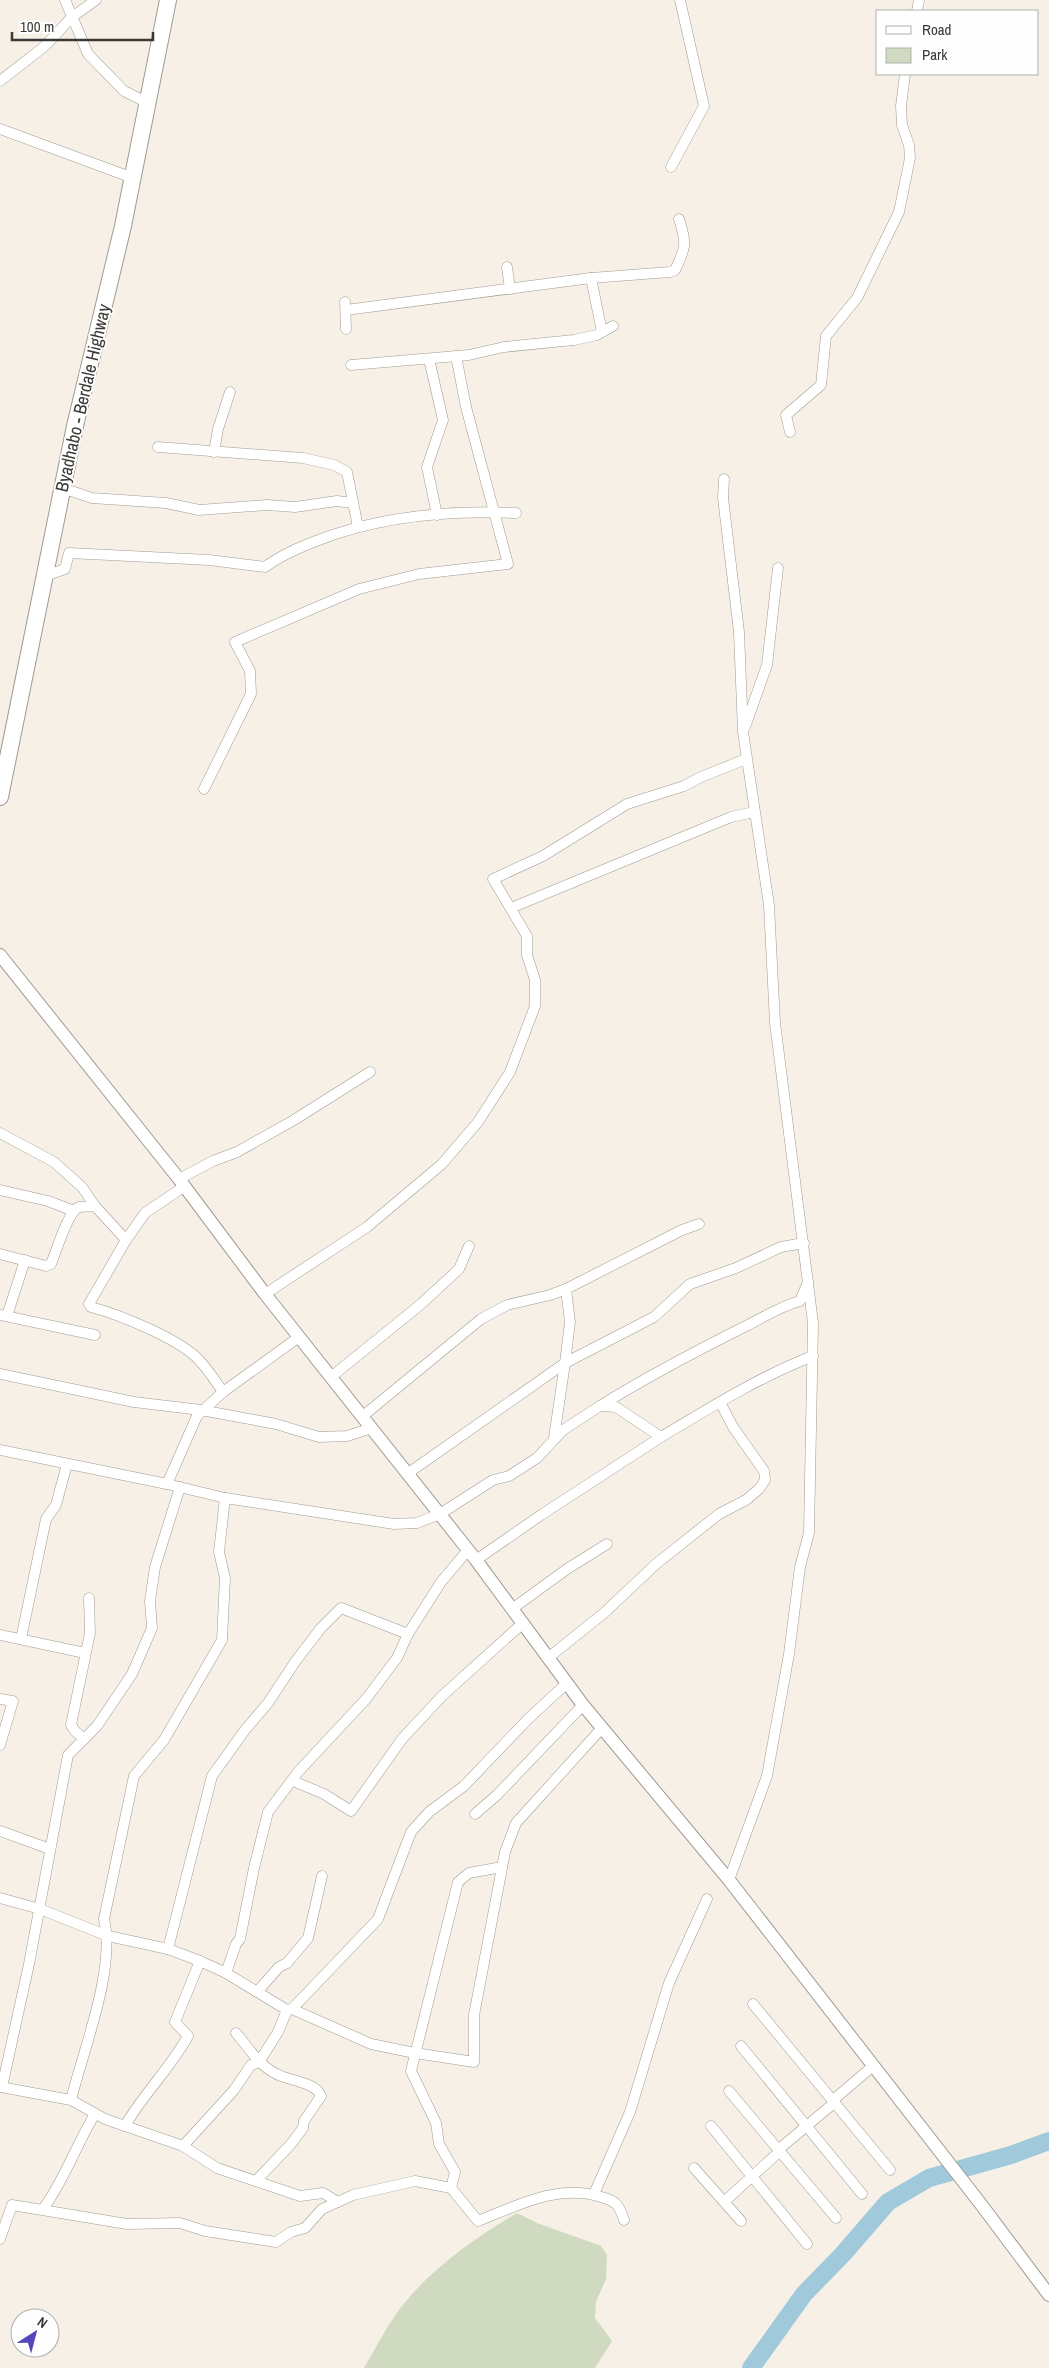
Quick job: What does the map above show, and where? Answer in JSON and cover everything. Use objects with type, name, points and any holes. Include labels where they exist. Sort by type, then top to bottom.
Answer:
[{"type":"main road","name":"Byadhabo - Berdale Highway","points":[[1,789],[4,758],[45,576],[75,426],[133,178],[168,0]]},
{"type":"street","points":[[65,0],[88,54],[124,91],[148,104]]},
{"type":"street","points":[[0,81],[45,46],[72,17],[96,0]]},
{"type":"street","points":[[671,167],[704,106],[680,0]]},
{"type":"street","points":[[790,432],[786,415],[821,385],[826,336],[856,298],[899,212],[910,158],[909,145],[902,125],[900,106],[905,75]]},
{"type":"street","points":[[0,129],[133,178]]},
{"type":"street","points":[[346,329],[346,306],[510,289],[591,278],[670,272],[675,270],[685,251],[686,240],[679,219]]},
{"type":"street","points":[[507,267],[510,289]]},
{"type":"street","points":[[591,278],[602,332]]},
{"type":"street","points":[[351,365],[469,355],[504,347],[574,340],[602,332],[613,326]]},
{"type":"street","points":[[204,789],[251,694],[250,671],[235,642],[359,588],[419,574],[508,564],[466,406],[456,356]]},
{"type":"street","points":[[429,359],[444,420],[427,467],[437,515]]},
{"type":"street","points":[[214,452],[218,429],[230,392]]},
{"type":"street","points":[[158,447],[303,458],[334,464],[347,472],[358,527]]},
{"type":"street","points":[[724,479],[723,498],[738,632],[743,732],[769,905],[775,1023],[813,1323],[809,1533],[800,1567],[789,1654],[767,1776],[729,1880]]},
{"type":"street","points":[[62,488],[92,498],[166,503],[199,510],[267,505],[295,507],[337,502],[352,503]]},
{"type":"street","points":[[45,576],[64,569],[69,553],[209,560],[265,567],[279,556],[342,531],[388,520],[437,515],[494,512],[516,513]]},
{"type":"street","points":[[743,732],[766,665],[778,568]]},
{"type":"street","points":[[265,1294],[367,1227],[442,1164],[478,1122],[510,1072],[535,1006],[535,980],[527,955],[527,936],[493,879],[544,856],[627,804],[684,786],[746,759]]},
{"type":"street","points":[[511,908],[731,817],[754,812]]},
{"type":"street","points":[[0,955],[182,1182],[265,1294],[472,1555],[583,1705],[729,1880],[942,2152],[1049,2295]]},
{"type":"street","points":[[223,1392],[205,1366],[193,1355],[120,1315],[91,1307],[89,1304],[104,1275],[146,1213],[182,1182],[213,1160],[237,1152],[294,1120],[370,1072]]},
{"type":"street","points":[[0,1133],[54,1162],[82,1188],[95,1206],[126,1240]]},
{"type":"street","points":[[0,1190],[48,1201],[74,1211]]},
{"type":"street","points":[[0,1254],[46,1266],[52,1264],[74,1211],[80,1207],[95,1206]]},
{"type":"street","points":[[363,1416],[481,1319],[507,1305],[550,1295],[566,1289],[682,1230],[699,1224]]},
{"type":"street","points":[[407,1474],[565,1363],[654,1317],[690,1284],[736,1268],[781,1247],[804,1243]]},
{"type":"street","points":[[331,1377],[420,1304],[458,1269],[469,1246]]},
{"type":"street","points":[[25,1260],[3,1315],[95,1335]]},
{"type":"street","points":[[0,1450],[225,1498],[394,1524],[417,1524],[440,1514],[493,1480],[509,1476],[537,1458],[562,1430],[640,1381],[781,1306],[800,1301],[808,1282]]},
{"type":"street","points":[[554,1438],[570,1322],[566,1289]]},
{"type":"street","points":[[166,1484],[202,1410],[223,1392],[299,1337]]},
{"type":"street","points":[[226,1974],[236,1944],[240,1938],[254,1868],[268,1812],[298,1772],[366,1699],[397,1658],[408,1634],[441,1582],[472,1555],[541,1514],[661,1437],[779,1370],[813,1356]]},
{"type":"street","points":[[0,1374],[134,1402],[202,1410],[276,1424],[318,1437],[347,1436],[372,1428]]},
{"type":"street","points":[[548,1658],[604,1613],[656,1564],[719,1514],[746,1500],[759,1489],[765,1480],[764,1471],[733,1427],[720,1402]]},
{"type":"street","points":[[600,1406],[616,1407],[661,1437]]},
{"type":"street","points":[[21,1639],[46,1520],[56,1505],[67,1464]]},
{"type":"street","points":[[180,1487],[155,1567],[150,1600],[152,1628],[132,1674],[97,1726],[68,1755],[40,1909],[1,2087],[71,2100],[95,2114],[183,2146],[217,2168],[300,2196],[323,2193],[338,2202]]},
{"type":"street","points":[[71,2100],[95,2013],[105,1965],[108,1936],[104,1919],[134,1776],[164,1740],[222,1640],[226,1578],[219,1552],[225,1498]]},
{"type":"street","points":[[512,1609],[567,1569],[607,1544]]},
{"type":"street","points":[[84,1739],[75,1731],[72,1724],[90,1633],[89,1598]]},
{"type":"street","points":[[168,1949],[212,1776],[244,1730],[268,1703],[295,1662],[321,1628],[341,1608],[408,1634]]},
{"type":"street","points":[[293,1781],[324,1794],[351,1811],[402,1739],[442,1696],[523,1623]]},
{"type":"street","points":[[0,1635],[85,1653]]},
{"type":"street","points":[[183,2146],[234,2090],[251,2065],[259,2062],[278,2032],[289,2009],[378,1919],[411,1832],[429,1812],[464,1786],[528,1719],[567,1683]]},
{"type":"street","points":[[0,1699],[13,1701],[0,1746]]},
{"type":"street","points":[[475,1814],[497,1795],[583,1705]]},
{"type":"street","points":[[0,1898],[40,1909],[108,1936],[168,1949],[226,1974],[289,2009],[371,2044],[415,2054],[474,2062],[474,2015],[505,1852],[516,1823],[602,1728]]},
{"type":"street","points":[[0,1831],[50,1849]]},
{"type":"street","points":[[451,2188],[456,2172],[439,2144],[436,2123],[411,2071],[458,1882],[469,1873],[491,1871],[502,1867]]},
{"type":"street","points":[[256,1992],[279,1967],[287,1962],[308,1938],[308,1928],[322,1876]]},
{"type":"street","points":[[594,2194],[630,2112],[669,1983],[707,1899]]},
{"type":"street","points":[[125,2126],[144,2096],[174,2061],[188,2036],[175,2022],[200,1962]]},
{"type":"street","points":[[753,2004],[890,2170]]},
{"type":"street","points":[[236,2033],[259,2062],[280,2076],[320,2091],[321,2096],[304,2121],[303,2128],[295,2139],[256,2181]]},
{"type":"street","points":[[741,2046],[862,2194]]},
{"type":"street","points":[[725,2201],[778,2150],[873,2066]]},
{"type":"street","points":[[729,2091],[836,2218]]},
{"type":"street","points":[[43,2209],[57,2190],[81,2136],[95,2114]]},
{"type":"street","points":[[711,2126],[807,2244]]},
{"type":"street","points":[[694,2168],[741,2221]]},
{"type":"street","points":[[0,2238],[12,2204],[127,2224],[180,2223],[205,2231],[276,2242],[291,2232],[305,2228],[322,2209],[353,2195],[415,2180],[451,2188],[478,2220],[520,2204],[563,2192],[594,2194],[613,2201],[619,2208],[624,2220]]},
{"type":"green space","points":[[517,2213],[537,2223],[601,2246],[607,2255],[606,2279],[596,2302],[595,2318],[612,2341],[595,2368],[364,2368],[397,2313],[414,2292],[455,2254]]},
{"type":"waterway","points":[[751,2368],[804,2294],[843,2254],[888,2202],[929,2178],[1011,2155],[1049,2141]]}]
